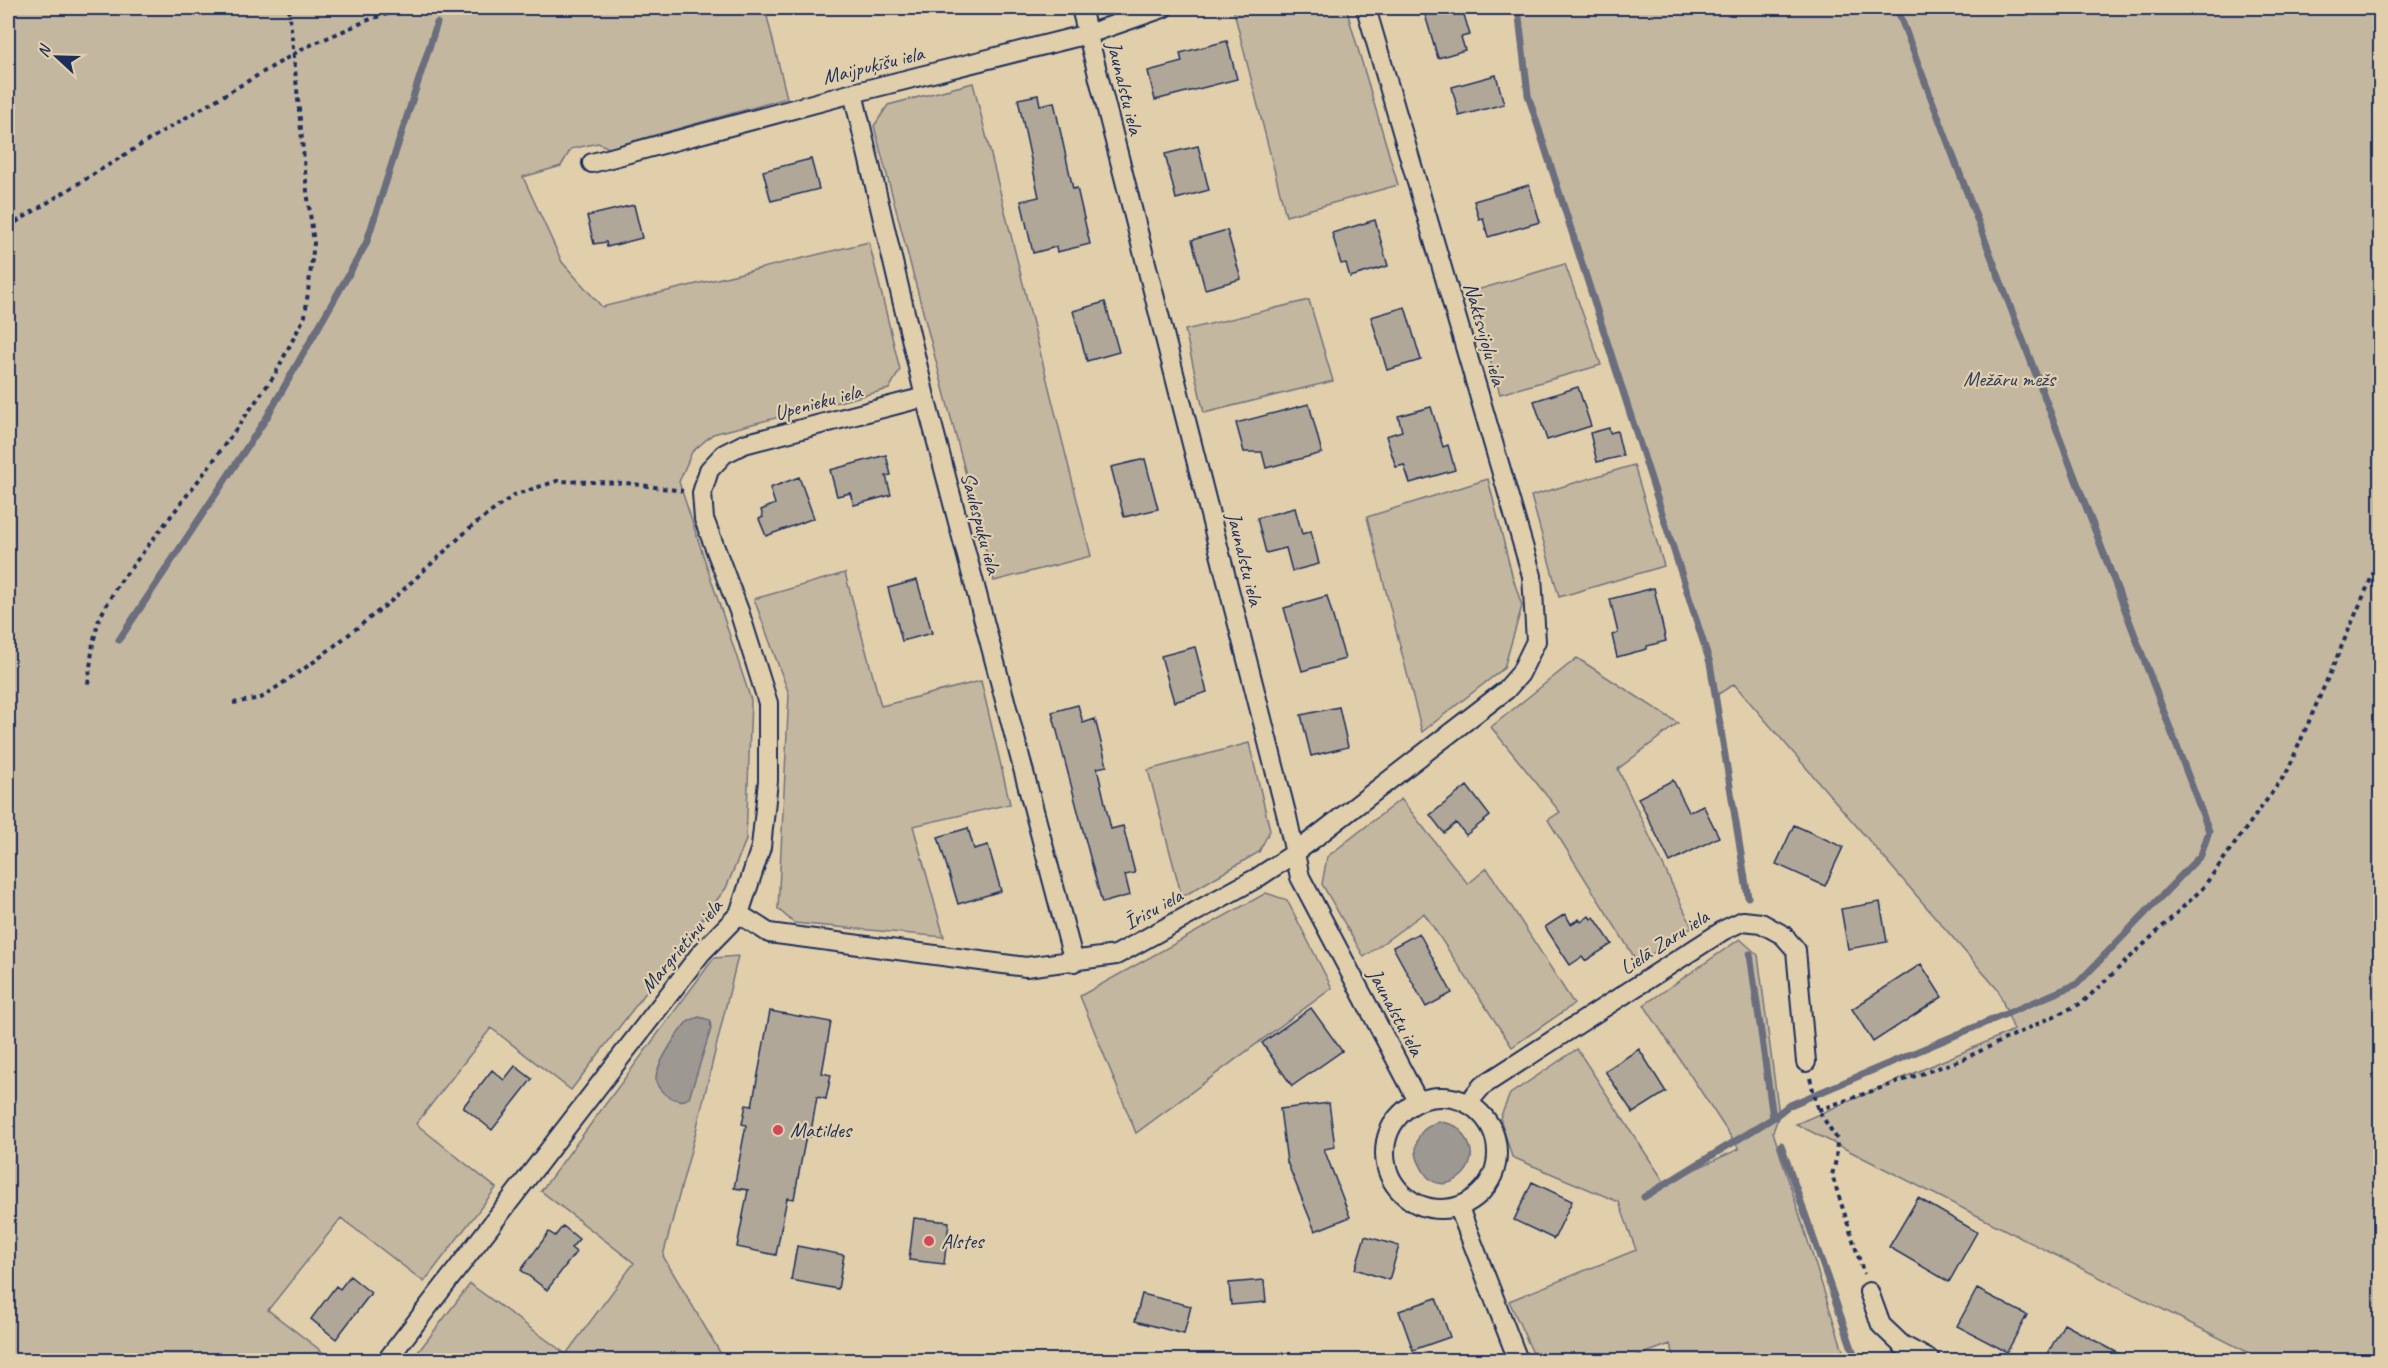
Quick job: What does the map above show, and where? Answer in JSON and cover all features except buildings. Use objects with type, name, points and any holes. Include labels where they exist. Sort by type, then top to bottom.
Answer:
[{"type":"street","name":"Jaunalstu iela","points":[[1081,8],[1300,876],[1418,1101]]},
{"type":"street","name":"Maijpuķīšu iela","points":[[592,163],[853,93],[1088,34],[1163,8]]},
{"type":"street","name":"Naktsvijoļu iela","points":[[1366,8],[1532,576],[1536,641],[1520,674]]},
{"type":"street","name":"Saulespuķu iela","points":[[853,93],[925,397],[1074,962]]},
{"type":"street","name":"Upenieku iela","points":[[724,454],[744,444],[925,397]]},
{"type":"street","name":"Margrietiņu iela","points":[[387,1360],[701,953],[740,914],[761,847],[768,781],[768,703],[739,611],[704,519],[702,493],[710,470],[724,454]]},
{"type":"street","name":"Īrisu iela","points":[[740,914],[769,933],[1026,967],[1116,955],[1257,878],[1295,853],[1506,690],[1520,674]]},
{"type":"street","name":"Lielā Zaru iela","points":[[1468,1103],[1482,1086],[1724,930],[1743,921],[1768,926],[1783,935],[1796,950],[1806,1062]]},
{"type":"street","points":[[1443,1096],[1468,1103],[1488,1121],[1498,1145],[1495,1172],[1482,1195],[1459,1208],[1430,1210],[1404,1197],[1388,1174],[1384,1146],[1395,1119],[1418,1101],[1443,1096]]},
{"type":"street","points":[[1459,1208],[1518,1360]]},
{"type":"street","points":[[1869,1292],[1881,1325],[1902,1344],[1930,1360]]},
{"type":"path","points":[[88,684],[93,643],[99,619],[117,586],[208,468],[274,376],[305,316],[314,243],[306,191],[295,53],[289,8]]},
{"type":"path","points":[[8,227],[295,53],[374,18],[409,8]]},
{"type":"path","points":[[233,703],[261,698],[315,661],[390,602],[471,527],[514,495],[557,482],[626,483],[702,493]]},
{"type":"path","points":[[1818,1110],[1961,1060],[2082,1003],[2202,889],[2287,772],[2380,558]]},
{"type":"path","points":[[1806,1062],[1818,1110],[1837,1139],[1836,1161],[1832,1175],[1869,1292]]},
{"type":"green space","points":[[8,8],[765,8],[787,98],[609,148],[598,143],[571,149],[561,166],[523,177],[562,262],[602,307],[869,242],[900,370],[889,389],[713,434],[692,452],[679,482],[751,700],[746,840],[726,888],[571,1090],[491,1028],[416,1124],[496,1188],[424,1282],[341,1218],[268,1310],[333,1360],[8,1360]]},
{"type":"green space","points":[[1233,8],[1346,8],[1398,185],[1286,216]]},
{"type":"green space","name":"Mežāru mežs","points":[[1518,8],[2380,8],[2380,1360],[2263,1360],[1796,1124],[2014,1030],[1998,990],[1734,684],[1717,695],[1710,663],[1528,95]]},
{"type":"green space","points":[[973,83],[1091,556],[994,581],[874,126],[888,105]]},
{"type":"green space","points":[[1565,264],[1601,365],[1500,394],[1470,292]]},
{"type":"green space","points":[[1309,300],[1333,381],[1204,413],[1185,330]]},
{"type":"green space","points":[[1634,465],[1664,566],[1559,597],[1531,496]]},
{"type":"green space","points":[[1488,479],[1522,606],[1504,668],[1422,732],[1367,517]]},
{"type":"green space","points":[[845,573],[881,706],[981,681],[1010,804],[913,826],[944,937],[794,923],[778,909],[789,694],[754,599]]},
{"type":"green space","points":[[1577,658],[1678,723],[1618,769],[1692,927],[1638,963],[1548,820],[1560,812],[1491,727]]},
{"type":"green space","points":[[1249,743],[1270,830],[1259,852],[1182,897],[1148,770]]},
{"type":"green space","points":[[1401,799],[1468,884],[1487,868],[1574,1004],[1512,1047],[1424,913],[1364,957],[1322,884],[1327,857]]},
{"type":"green space","points":[[1266,893],[1287,900],[1332,988],[1136,1133],[1080,996]]},
{"type":"green space","points":[[1740,939],[1758,955],[1779,1115],[1773,1132],[1846,1360],[1676,1360],[1670,1344],[1627,1360],[1536,1360],[1509,1301],[1636,1250],[1619,1202],[1512,1157],[1500,1118],[1510,1094],[1577,1049],[1665,1183],[1739,1149],[1644,1005]]},
{"type":"green space","points":[[738,956],[663,1256],[721,1354],[764,1360],[412,1360],[470,1284],[566,1354],[634,1263],[541,1191],[714,958]]},
{"type":"shaded area","points":[[699,1017],[710,1020],[711,1029],[689,1098],[673,1099],[662,1092],[656,1082],[657,1071],[682,1027]]},
{"type":"shaded area","points":[[1439,1121],[1458,1128],[1471,1149],[1471,1160],[1467,1170],[1451,1182],[1441,1184],[1432,1180],[1424,1172],[1417,1159],[1416,1151],[1419,1135]]},
{"type":"waterway","points":[[1518,8],[1528,95],[1710,663],[1748,897]]},
{"type":"waterway","points":[[1644,1197],[1773,1118],[1788,1106],[2077,984],[2201,855],[2209,831],[1897,8]]},
{"type":"waterway","points":[[119,640],[267,417],[366,244],[437,23]]},
{"type":"waterway","points":[[1750,954],[1773,1118]]},
{"type":"waterway","points":[[1781,1145],[1856,1360]]},
{"type":"place","name":"Matildes","points":[[778,1130]]},
{"type":"place","name":"Alstes","points":[[929,1241]]}]
